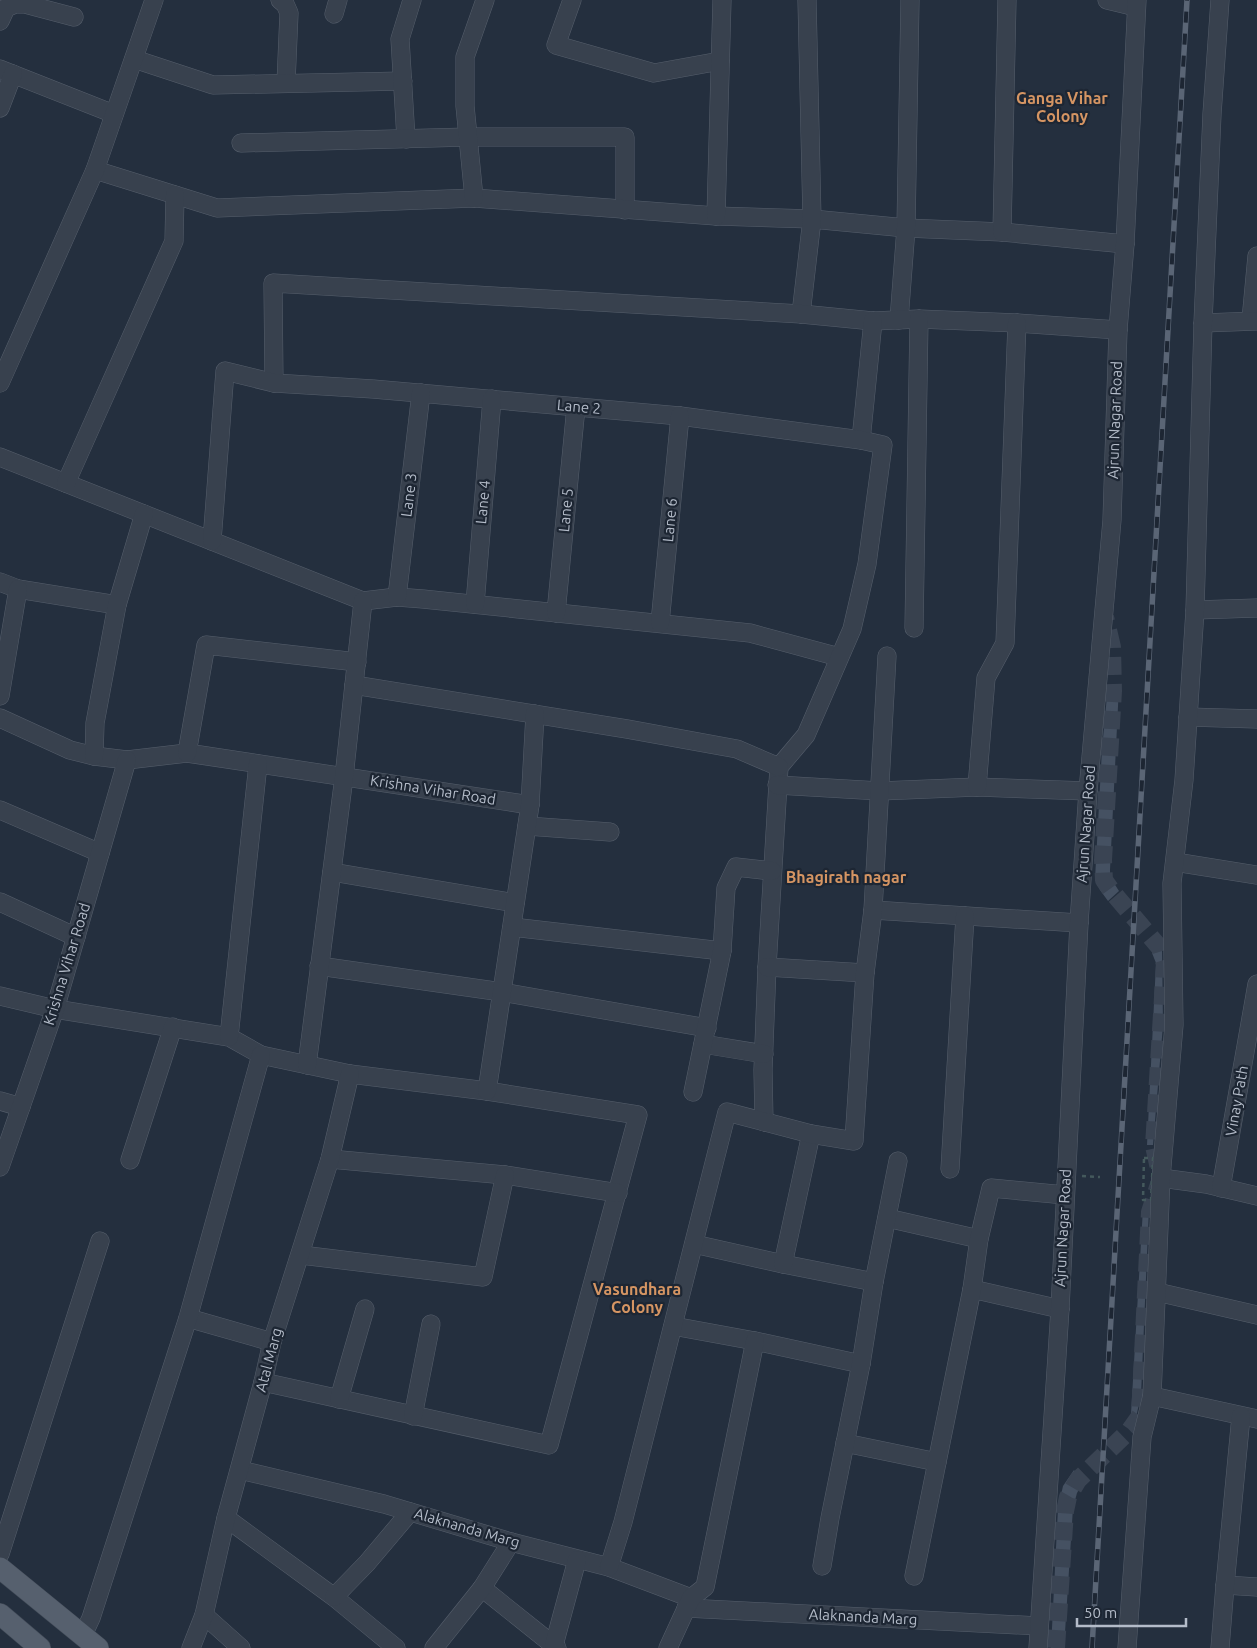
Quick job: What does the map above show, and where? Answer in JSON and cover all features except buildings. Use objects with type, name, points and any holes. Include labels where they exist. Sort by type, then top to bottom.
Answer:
[{"type":"main road","points":[[0,1568],[90,1641]]},
{"type":"main road","points":[[0,1614],[40,1648]]},
{"type":"street","points":[[0,383],[95,170],[154,0]]},
{"type":"street","points":[[280,0],[285,4],[289,13],[286,83]]},
{"type":"street","points":[[406,139],[400,39],[412,0]]},
{"type":"street","points":[[474,198],[464,106],[464,57],[485,0]]},
{"type":"street","points":[[572,0],[556,45],[654,73],[720,61]]},
{"type":"street","points":[[716,216],[721,0]]},
{"type":"street","points":[[800,314],[812,219],[807,0]]},
{"type":"street","points":[[899,320],[906,228],[910,0]]},
{"type":"street","points":[[1002,232],[1008,0]]},
{"type":"street","points":[[1107,0],[1136,3]]},
{"type":"street","points":[[1127,1648],[1142,1436],[1152,1396],[1162,1178],[1174,1025],[1172,883],[1184,780],[1195,610],[1203,323],[1212,114],[1220,0]]},
{"type":"street","name":"Ajrun Nagar Road","points":[[1038,1648],[1060,1309],[1079,923],[1088,791],[1112,520],[1118,330],[1125,244],[1136,3]]},
{"type":"street","points":[[0,21],[6,8],[16,4],[25,4],[74,17]]},
{"type":"street","points":[[134,59],[213,85],[403,80]]},
{"type":"street","points":[[0,108],[6,72],[114,114]]},
{"type":"street","points":[[240,143],[468,137],[625,137],[625,210]]},
{"type":"street","points":[[95,170],[217,208],[474,198],[716,216],[812,219],[906,228],[1002,232],[1125,244]]},
{"type":"street","points":[[66,483],[174,241],[175,195]]},
{"type":"street","points":[[1203,323],[1254,320],[1257,256]]},
{"type":"street","points":[[274,382],[273,283],[800,314],[873,321],[919,319],[1118,330]]},
{"type":"street","points":[[914,628],[919,319]]},
{"type":"street","points":[[861,440],[873,321]]},
{"type":"street","points":[[978,787],[986,678],[1004,643],[1017,323]]},
{"type":"street","name":"Lane 2","points":[[212,541],[225,371],[274,382],[680,416],[861,440],[883,445],[867,564],[852,629],[839,657]]},
{"type":"street","name":"Lane 3","points":[[397,597],[421,393]]},
{"type":"street","name":"Lane 4","points":[[475,604],[492,399]]},
{"type":"street","name":"Lane 5","points":[[556,613],[576,407]]},
{"type":"street","name":"Lane 6","points":[[660,624],[680,416]]},
{"type":"street","points":[[0,457],[363,601],[397,597],[750,632],[839,657],[806,735],[779,767],[767,967],[764,1122]]},
{"type":"street","points":[[94,756],[95,723],[116,604],[144,514]]},
{"type":"street","points":[[0,582],[18,589],[116,604]]},
{"type":"street","points":[[0,696],[18,589]]},
{"type":"street","points":[[306,1065],[344,777],[363,601]]},
{"type":"street","points":[[1195,610],[1257,608]]},
{"type":"street","points":[[187,753],[206,644],[357,662]]},
{"type":"street","points":[[609,1567],[623,1522],[727,1112],[811,1134],[854,1141],[865,973],[873,910],[887,656]]},
{"type":"street","points":[[354,685],[627,729],[737,749],[779,767]]},
{"type":"street","points":[[487,1091],[530,805],[535,714]]},
{"type":"street","points":[[1188,717],[1257,719]]},
{"type":"street","name":"Krishna Vihar Road","points":[[0,718],[70,750],[94,756],[128,760],[187,753],[530,805]]},
{"type":"street","name":"Krishna Vihar Road","points":[[0,1167],[55,1009],[128,760]]},
{"type":"street","points":[[228,1037],[258,764]]},
{"type":"street","points":[[777,785],[880,791],[978,787],[1088,791]]},
{"type":"street","points":[[0,810],[100,853]]},
{"type":"street","points":[[527,826],[610,832]]},
{"type":"street","points":[[1175,862],[1257,876]]},
{"type":"street","points":[[693,1092],[722,951],[726,888],[736,867],[772,871]]},
{"type":"street","points":[[332,872],[515,903]]},
{"type":"street","points":[[0,902],[76,938]]},
{"type":"street","points":[[873,910],[1079,923]]},
{"type":"street","points":[[950,1169],[965,916]]},
{"type":"street","points":[[512,927],[722,951]]},
{"type":"street","points":[[320,966],[502,992],[705,1036],[764,1054]]},
{"type":"street","points":[[767,967],[865,973]]},
{"type":"street","name":"Vinay Path","points":[[1221,1188],[1257,984]]},
{"type":"street","points":[[0,996],[55,1009],[228,1037],[261,1055],[350,1074],[487,1091],[638,1115],[550,1445],[263,1382]]},
{"type":"street","points":[[130,1160],[174,1027]]},
{"type":"street","points":[[90,1641],[91,1618],[188,1318],[261,1055]]},
{"type":"street","name":"Atal Marg","points":[[191,1648],[204,1615],[226,1518],[272,1342],[330,1159],[350,1074]]},
{"type":"street","points":[[0,1101],[21,1107]]},
{"type":"street","points":[[783,1264],[811,1134]]},
{"type":"street","points":[[330,1159],[505,1176],[618,1193]]},
{"type":"street","points":[[822,1566],[898,1161]]},
{"type":"street","points":[[300,1255],[483,1277],[505,1176]]},
{"type":"street","points":[[1162,1178],[1257,1196]]},
{"type":"street","points":[[914,1576],[972,1289],[979,1239],[991,1188],[1065,1195]]},
{"type":"street","points":[[887,1218],[979,1239]]},
{"type":"street","points":[[0,1554],[100,1241]]},
{"type":"street","points":[[694,1244],[874,1282]]},
{"type":"street","points":[[972,1289],[1060,1309]]},
{"type":"street","points":[[1157,1292],[1257,1315]]},
{"type":"street","points":[[340,1399],[366,1310]]},
{"type":"street","points":[[188,1318],[272,1342]]},
{"type":"street","points":[[412,1416],[432,1324]]},
{"type":"street","points":[[673,1326],[755,1341],[861,1364]]},
{"type":"street","points":[[668,1648],[689,1603],[705,1587],[755,1341]]},
{"type":"street","points":[[1152,1396],[1249,1418],[1225,1585],[1220,1648]]},
{"type":"street","points":[[845,1444],[937,1462]]},
{"type":"street","name":"Alaknanda Marg","points":[[240,1470],[384,1504],[511,1542],[609,1567],[689,1603],[1039,1626]]},
{"type":"street","points":[[334,1597],[367,1563],[410,1512]]},
{"type":"street","points":[[226,1518],[334,1597],[396,1648]]},
{"type":"street","points":[[434,1648],[482,1588],[511,1542]]},
{"type":"street","points":[[482,1588],[555,1647],[577,1560]]},
{"type":"street","points":[[1225,1585],[1257,1587]]},
{"type":"street","points":[[204,1615],[241,1648]]},
{"type":"path","points":[[1144,1158],[1144,1179]]},
{"type":"tunnel","points":[[1056,1648],[1065,1511],[1068,1497],[1078,1480],[1130,1430],[1140,1416],[1150,1212],[1161,1178],[1154,1146],[1165,964],[1160,948],[1104,880],[1103,860],[1113,691],[1112,647],[1105,617]]},
{"type":"railway","points":[[1092,1648],[1187,0]]},
{"type":"district","name":"Ganga Vihar Colony","points":[[1062,107]]},
{"type":"district","name":"Bhagirath nagar","points":[[846,877]]},
{"type":"district","name":"Vasundhara Colony","points":[[637,1298]]}]
